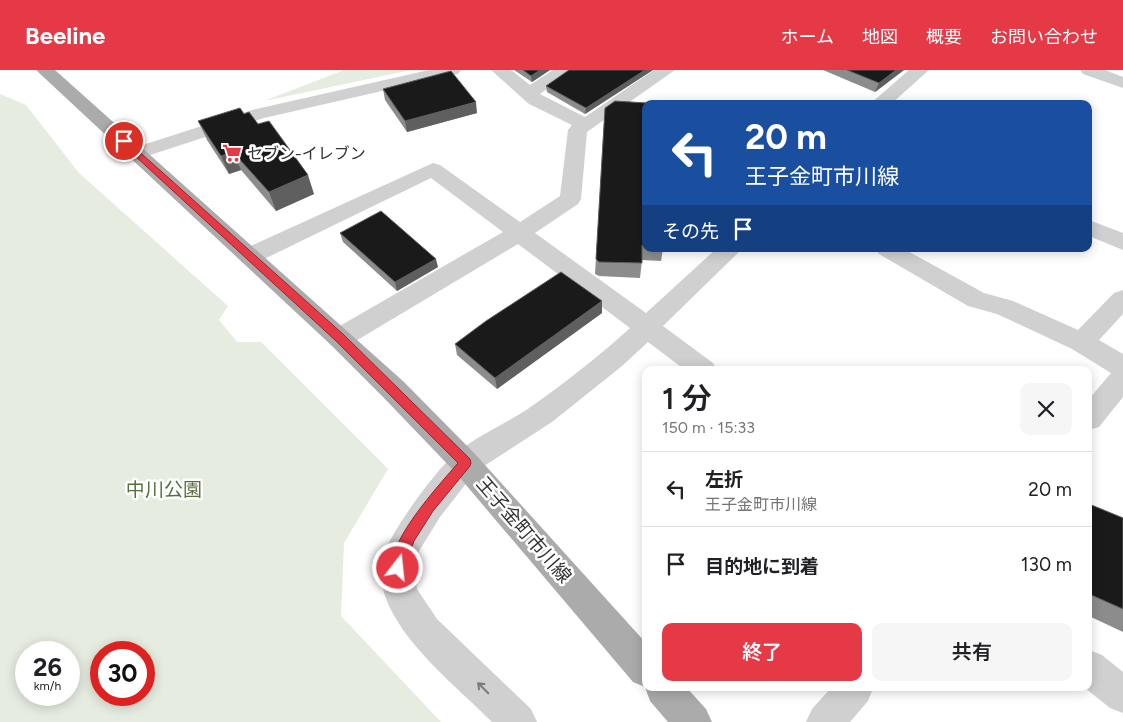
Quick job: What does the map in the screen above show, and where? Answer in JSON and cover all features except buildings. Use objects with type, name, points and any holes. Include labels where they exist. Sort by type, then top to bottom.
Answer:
[{"type":"main road","name":"王子金町市川線","points":[[45,70],[340,338],[465,463],[642,664]]},
{"type":"main road","points":[[665,691],[693,722]]},
{"type":"street","points":[[137,153],[258,114],[431,72],[452,70]]},
{"type":"street","points":[[500,70],[536,100],[586,125]]},
{"type":"street","points":[[529,93],[565,70]]},
{"type":"street","points":[[340,338],[521,232],[570,199],[578,130],[666,70]]},
{"type":"street","points":[[888,100],[920,70]]},
{"type":"street","points":[[1088,70],[1123,82]]},
{"type":"street","points":[[250,256],[433,168],[699,366]]},
{"type":"street","points":[[1092,228],[1123,242]]},
{"type":"street","points":[[518,722],[425,631],[401,594],[398,568],[400,554],[429,507],[465,463],[542,414],[613,359],[727,252]]},
{"type":"street","points":[[892,252],[978,300],[1004,307],[1080,342],[1123,366]]},
{"type":"street","points":[[1080,342],[1123,299]]},
{"type":"street","points":[[1092,415],[1123,378]]},
{"type":"street","points":[[1092,670],[1123,695]]},
{"type":"street","points":[[826,722],[852,691]]},
{"type":"green space","points":[[344,70],[411,70],[264,101]]},
{"type":"green space","name":"中川公園","points":[[0,94],[26,105],[79,173],[228,306],[219,320],[237,342],[261,342],[388,469],[344,543],[341,616],[441,722],[0,722]]},
{"type":"place","name":"セブン-イレブン","points":[[232,153]]},
{"type":"route","points":[[124,141],[340,338],[465,463],[429,507],[409,537],[400,554],[398,568]]}]
